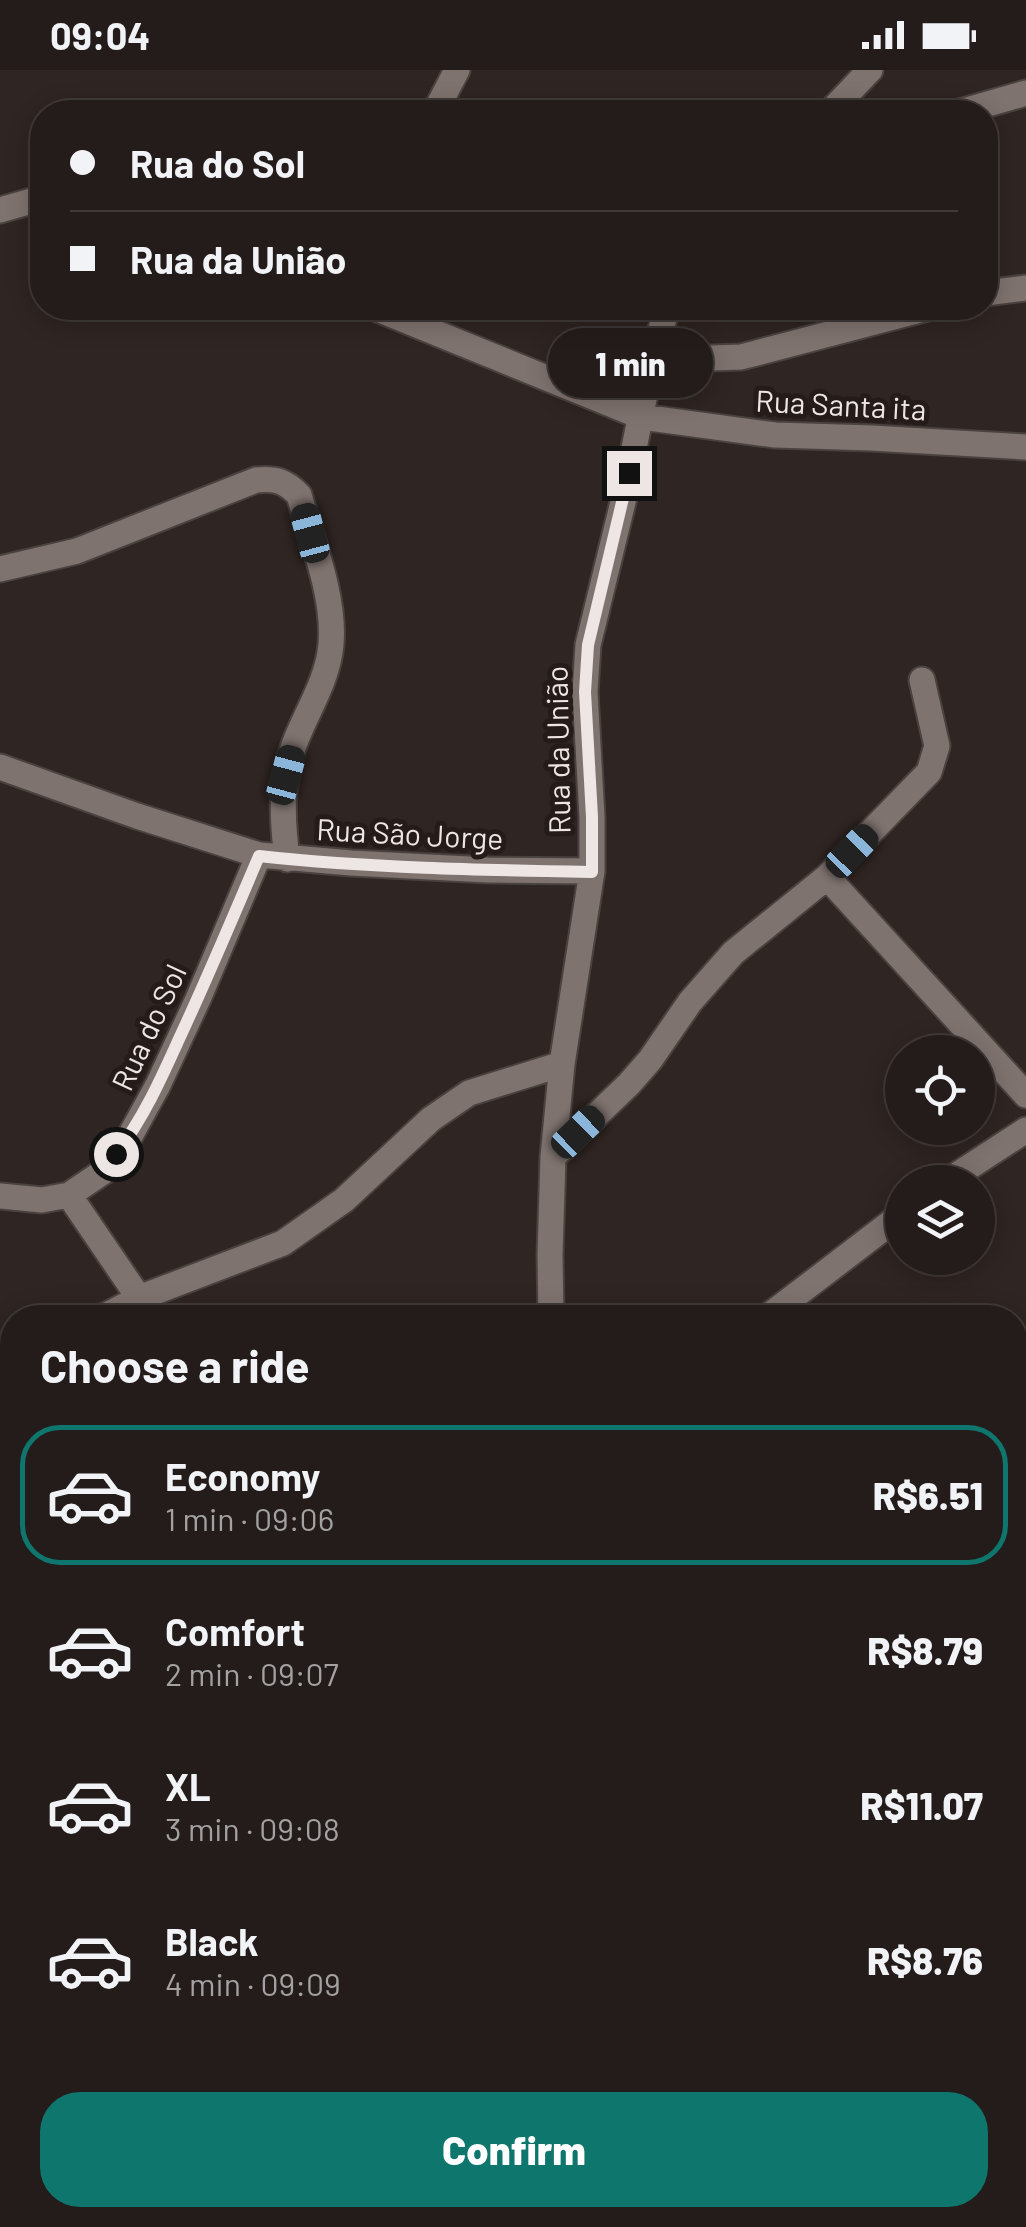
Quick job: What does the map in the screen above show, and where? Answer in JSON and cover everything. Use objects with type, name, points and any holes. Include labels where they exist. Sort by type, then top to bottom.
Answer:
[{"type":"street","points":[[441,100],[457,70]]},
{"type":"street","points":[[841,100],[870,70]]},
{"type":"street","points":[[998,101],[1026,93]]},
{"type":"street","points":[[0,210],[30,201]]},
{"type":"street","points":[[998,291],[1026,288]]},
{"type":"street","name":"Rua Santa ita","points":[[405,320],[642,416],[775,435],[1026,447]]},
{"type":"street","name":"Rua da União","points":[[551,1305],[554,1157],[562,1064],[592,872],[585,692],[588,645],[663,320]]},
{"type":"street","points":[[652,360],[741,357],[882,320]]},
{"type":"street","points":[[0,569],[77,551],[256,480],[274,478],[299,495],[331,609],[331,647],[321,685],[294,744],[286,775],[281,814],[287,859]]},
{"type":"street","points":[[554,1157],[629,1084],[690,1002],[733,953],[827,878],[929,772],[937,746],[922,680]]},
{"type":"street","name":"Rua São Jorge","points":[[0,767],[259,856],[592,872]]},
{"type":"street","name":"Rua do Sol","points":[[69,1196],[103,1172],[130,1136],[158,1086],[259,856]]},
{"type":"street","points":[[827,878],[1026,1095]]},
{"type":"street","points":[[126,1305],[283,1242],[344,1200],[431,1119],[469,1094],[562,1064]]},
{"type":"street","points":[[972,1165],[1026,1130]]},
{"type":"street","points":[[0,1196],[42,1200],[69,1196],[139,1298]]},
{"type":"street","points":[[783,1305],[885,1227]]},
{"type":"route","points":[[116,1154],[158,1086],[259,856],[592,872],[585,692],[588,645],[629,473]]}]
